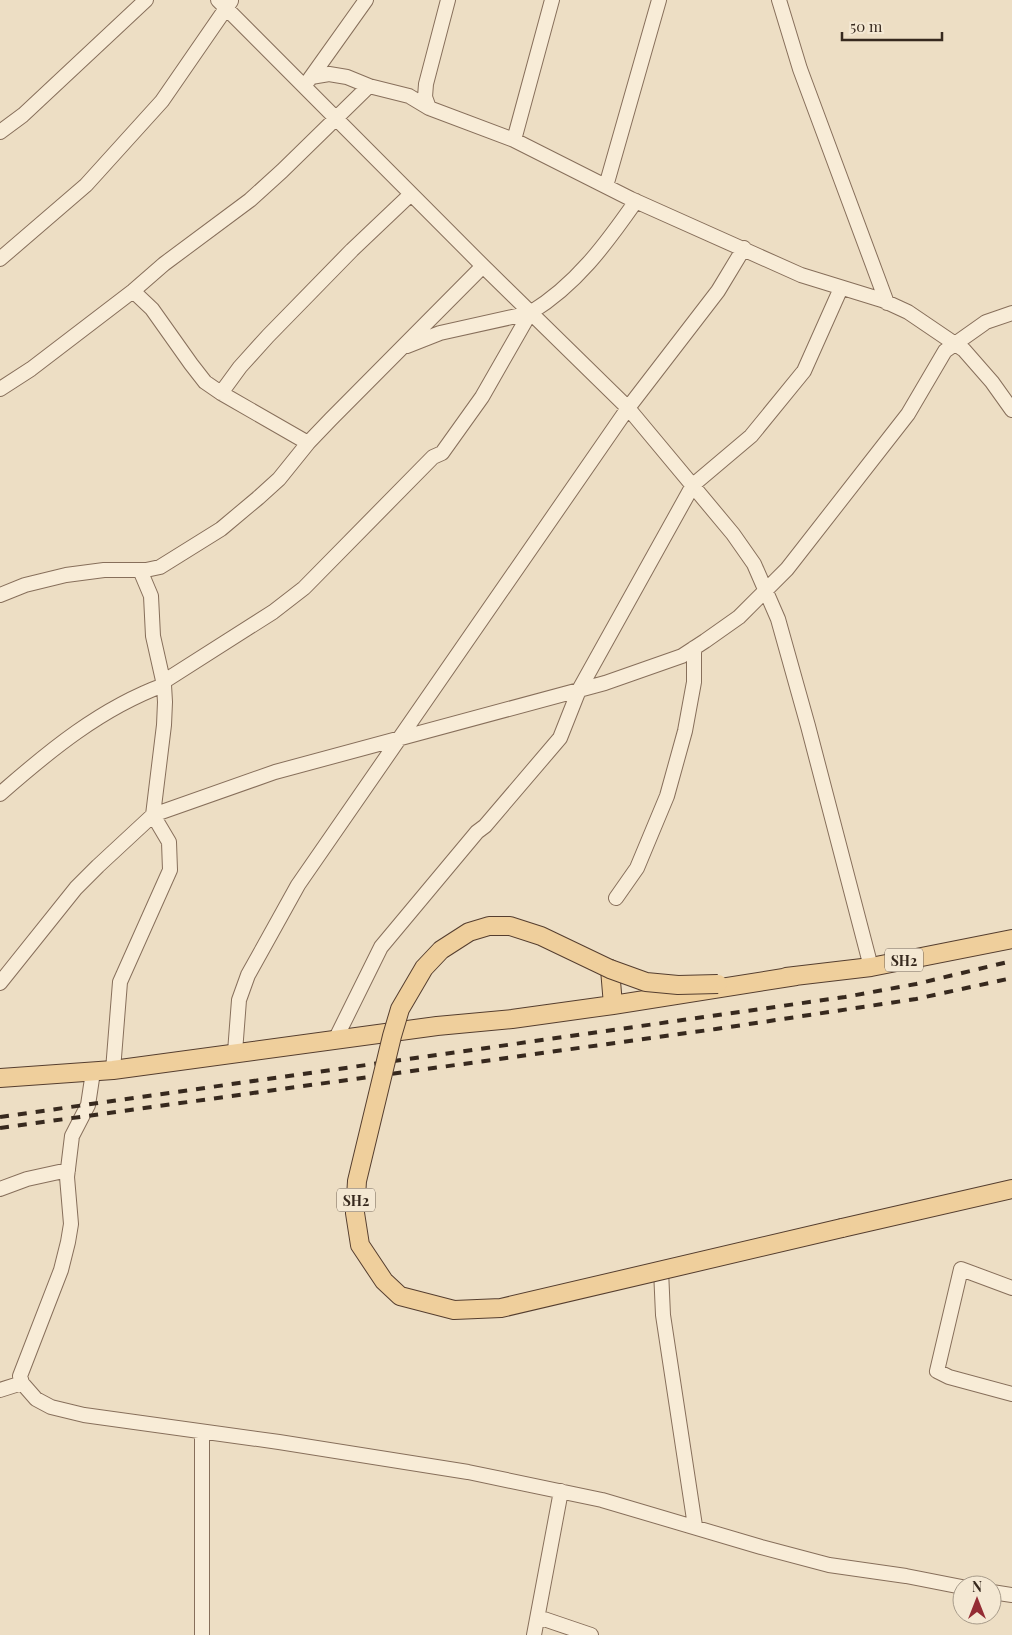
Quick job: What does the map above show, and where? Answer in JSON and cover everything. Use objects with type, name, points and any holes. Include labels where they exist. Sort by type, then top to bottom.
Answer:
[{"type":"main road","name":"SH2","points":[[1012,939],[871,967],[718,984],[678,985],[646,982],[610,969],[540,936],[510,926],[489,926],[469,932],[441,950],[424,968],[400,1009],[357,1181],[355,1213],[360,1244],[384,1281],[400,1296],[454,1310],[501,1308],[1012,1189]]},
{"type":"main road","points":[[610,969],[613,1005]]},
{"type":"main road","points":[[0,1078],[113,1070],[437,1026],[512,1019],[796,976]]},
{"type":"street","points":[[0,132],[23,115],[146,0]]},
{"type":"street","points":[[307,82],[366,0]]},
{"type":"street","points":[[429,108],[425,97],[426,84],[448,0]]},
{"type":"street","points":[[514,140],[552,0]]},
{"type":"street","points":[[606,186],[659,0]]},
{"type":"street","points":[[780,0],[800,69],[887,303]]},
{"type":"street","points":[[0,259],[86,185],[162,101],[225,3],[307,82],[334,118],[628,408],[733,534],[754,564],[778,619],[871,967]]},
{"type":"street","points":[[307,82],[329,74],[347,77],[369,86],[408,96],[429,108],[514,140],[636,201],[801,275],[887,303],[908,312],[964,350],[1012,410]]},
{"type":"street","points":[[0,389],[31,369],[133,291],[164,264],[250,200],[369,86]]},
{"type":"street","points":[[221,393],[229,380],[268,336],[334,268],[411,194]]},
{"type":"street","points":[[402,348],[440,333],[530,313],[563,290],[582,271],[606,245],[636,201]]},
{"type":"street","points":[[235,1052],[238,1000],[248,975],[298,885],[628,408],[718,291],[744,248]]},
{"type":"street","points":[[0,594],[24,585],[66,575],[104,570],[140,570],[160,567],[221,529],[279,479],[308,443],[382,366],[483,266]]},
{"type":"street","points":[[335,1040],[381,947],[477,832],[485,826],[560,738],[579,690],[693,485],[751,436],[804,371],[840,288]]},
{"type":"street","points":[[133,291],[152,309],[205,382],[308,443]]},
{"type":"street","points":[[0,794],[60,744],[80,730],[124,703],[164,683],[273,612],[304,588],[433,457],[442,453],[482,397],[530,313]]},
{"type":"street","points":[[0,983],[76,888],[153,815],[275,772],[605,683],[682,656],[738,617],[787,569],[908,414],[945,351],[986,322],[1012,313]]},
{"type":"street","points":[[113,1070],[120,982],[170,870],[169,842],[153,815],[164,725],[164,683],[153,636],[150,596],[140,570]]},
{"type":"street","points":[[616,898],[637,868],[666,796],[685,731],[694,682],[694,648]]},
{"type":"street","points":[[93,1072],[88,1105],[72,1136],[67,1177],[71,1224],[68,1242],[61,1270],[20,1376],[22,1383],[36,1399],[51,1407],[84,1415],[279,1442],[468,1472],[602,1500],[829,1565],[906,1576],[952,1585]]},
{"type":"street","points":[[0,1190],[27,1179],[68,1170]]},
{"type":"street","points":[[1012,1288],[961,1268],[937,1371],[949,1377],[1012,1394]]},
{"type":"street","points":[[661,1270],[663,1314],[694,1526]]},
{"type":"street","points":[[0,1390],[22,1383]]},
{"type":"street","points":[[202,1432],[202,1635]]},
{"type":"street","points":[[534,1635],[561,1491]]},
{"type":"street","points":[[538,1618],[591,1635]]},
{"type":"railway","points":[[0,1117],[845,997],[916,984],[1012,961]]},
{"type":"railway","points":[[0,1128],[716,1029],[916,999],[1012,978]]}]
